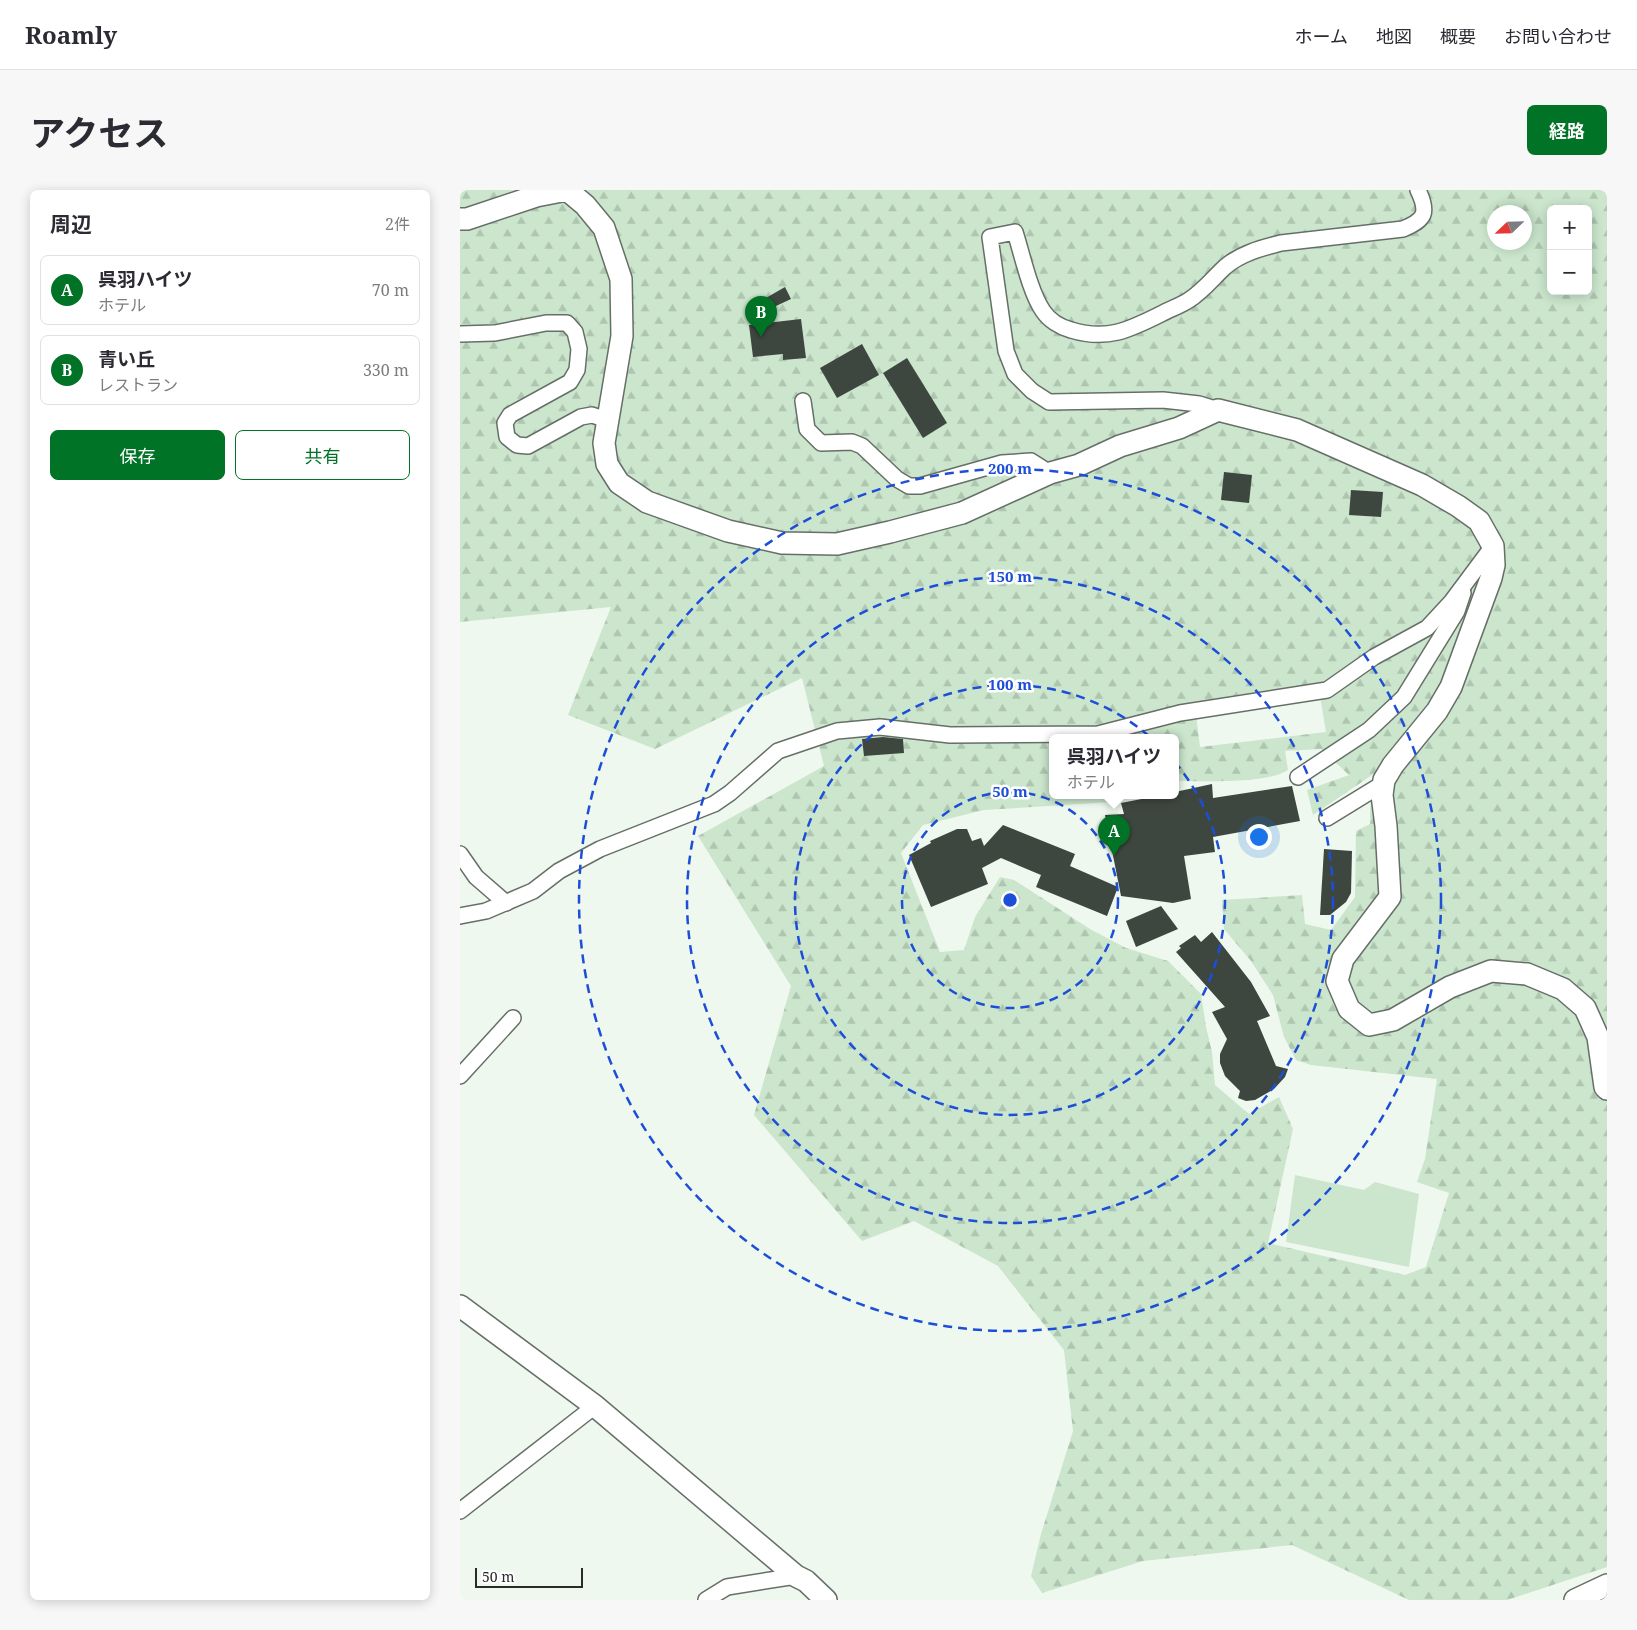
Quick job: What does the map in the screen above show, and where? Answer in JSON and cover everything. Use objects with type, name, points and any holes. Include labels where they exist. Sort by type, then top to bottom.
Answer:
[{"type":"street","points":[[460,219],[466,219],[536,196],[567,190],[585,205],[604,228],[621,279],[622,336],[604,443],[607,464],[619,483],[647,502],[728,531],[782,543],[837,544],[890,532],[962,513],[1050,473],[1079,466],[1120,446],[1179,428],[1218,410]]},
{"type":"street","points":[[1418,190],[1424,202],[1422,215],[1418,222],[1403,228],[1281,243],[1266,247],[1242,256],[1226,266],[1188,301],[1135,327],[1096,336],[1064,328],[1050,320],[1042,310],[1015,232],[990,237],[1006,350],[1015,374],[1032,391],[1049,402],[1163,400],[1199,404],[1298,430],[1422,485],[1479,521],[1493,546],[1494,565],[1491,578],[1451,687],[1437,710],[1393,765],[1384,783],[1382,795],[1390,868],[1390,897],[1343,959],[1336,981],[1349,1009],[1369,1025],[1393,1020],[1450,987],[1491,971],[1527,974],[1563,989],[1586,1008],[1598,1037],[1605,1088],[1607,1089]]},
{"type":"street","points":[[460,334],[495,333],[546,323],[567,323],[575,332],[579,349],[578,370],[570,382],[510,415],[505,423],[507,437],[517,445],[528,446],[581,417],[592,416],[607,420]]},
{"type":"street","points":[[803,401],[807,429],[820,444],[852,442],[862,446],[897,479],[908,486],[920,486],[1002,463],[1031,461],[1050,473]]},
{"type":"street","points":[[1098,734],[1180,713],[1327,690],[1374,657],[1427,628],[1452,601],[1493,546]]},
{"type":"street","points":[[1298,777],[1368,730],[1404,697],[1457,611],[1468,580]]},
{"type":"street","points":[[460,916],[486,911],[506,903],[533,891],[559,871],[600,849],[714,804],[730,793],[778,751],[837,731],[880,727],[950,735],[1049,734]]},
{"type":"street","points":[[1326,818],[1384,783]]},
{"type":"street","points":[[460,854],[476,877],[506,903]]},
{"type":"street","points":[[460,1076],[513,1018]]},
{"type":"street","points":[[460,1306],[595,1406],[796,1576],[806,1581],[826,1600]]},
{"type":"street","points":[[460,1511],[595,1406]]},
{"type":"street","points":[[706,1600],[727,1587],[796,1576]]},
{"type":"street","points":[[1574,1600],[1607,1585]]},
{"type":"green space","points":[[460,190],[1607,190],[1607,1567],[1507,1600],[1409,1600],[1292,1545],[1143,1561],[1042,1593],[1031,1576],[1041,1534],[1073,1431],[1064,1350],[998,1266],[914,1221],[862,1241],[754,1115],[791,986],[698,836],[824,766],[802,678],[655,749],[568,715],[611,607],[460,622]],"holes":[[[1320,696],[1326,732],[1200,747],[1196,715]],[[1049,734],[1179,734],[1179,781],[1235,781],[1266,778],[1288,770],[1285,751],[1321,749],[1349,775],[1307,790],[1313,815],[1375,773],[1370,824],[1356,831],[1355,897],[1331,930],[1305,924],[1302,895],[1222,900],[1224,929],[1251,961],[1273,995],[1284,1037],[1296,1060],[1311,1065],[1437,1079],[1425,1159],[1417,1182],[1449,1193],[1426,1267],[1405,1275],[1268,1243],[1293,1129],[1279,1097],[1249,1114],[1215,1085],[1212,1052],[1201,994],[1168,961],[1126,948],[1090,929],[1014,880],[1000,877],[975,917],[964,950],[940,952],[901,853],[923,825],[984,810],[1112,802],[1114,799],[1049,799]]]},
{"type":"green space","points":[[1295,1175],[1364,1190],[1375,1182],[1419,1194],[1409,1267],[1286,1242]]},
{"type":"building","points":[[785,287],[791,299],[759,314],[754,305]]},
{"type":"building","points":[[801,319],[806,358],[783,360],[783,354],[753,357],[749,325]]},
{"type":"building","points":[[862,344],[879,375],[837,398],[820,368]]},
{"type":"building","points":[[907,358],[947,423],[923,438],[883,373]]},
{"type":"building","points":[[1224,472],[1252,475],[1249,503],[1221,500]]},
{"type":"building","points":[[1351,490],[1383,492],[1381,517],[1349,515]]},
{"type":"building","points":[[883,737],[903,739],[904,753],[864,756],[862,739]]},
{"type":"building","points":[[1212,784],[1213,798],[1292,786],[1300,821],[1213,837],[1215,852],[1184,856],[1191,899],[1173,903],[1121,896],[1105,815],[1124,814],[1121,803],[1142,799],[1179,799],[1179,791]]},
{"type":"building","points":[[1003,825],[1075,854],[1070,866],[1118,887],[1107,916],[1036,887],[1041,875],[1001,858],[982,868],[988,884],[931,907],[909,855],[931,843],[930,841],[957,829],[967,829],[972,841],[981,838],[984,846]]},
{"type":"building","points":[[1324,849],[1352,851],[1351,893],[1346,902],[1330,915],[1320,915]]},
{"type":"building","points":[[1161,906],[1178,929],[1136,947],[1126,921]]},
{"type":"building","points":[[1212,932],[1251,982],[1270,1016],[1257,1021],[1276,1066],[1288,1069],[1285,1077],[1274,1089],[1255,1100],[1246,1101],[1238,1098],[1240,1091],[1225,1076],[1220,1063],[1220,1054],[1227,1039],[1212,1012],[1225,1007],[1176,952],[1181,948],[1179,946],[1195,935],[1201,942]]},
{"type":"place","name":"青い丘","points":[[761,337]]},
{"type":"place","name":"呉羽ハイツ","points":[[1114,856]]}]
